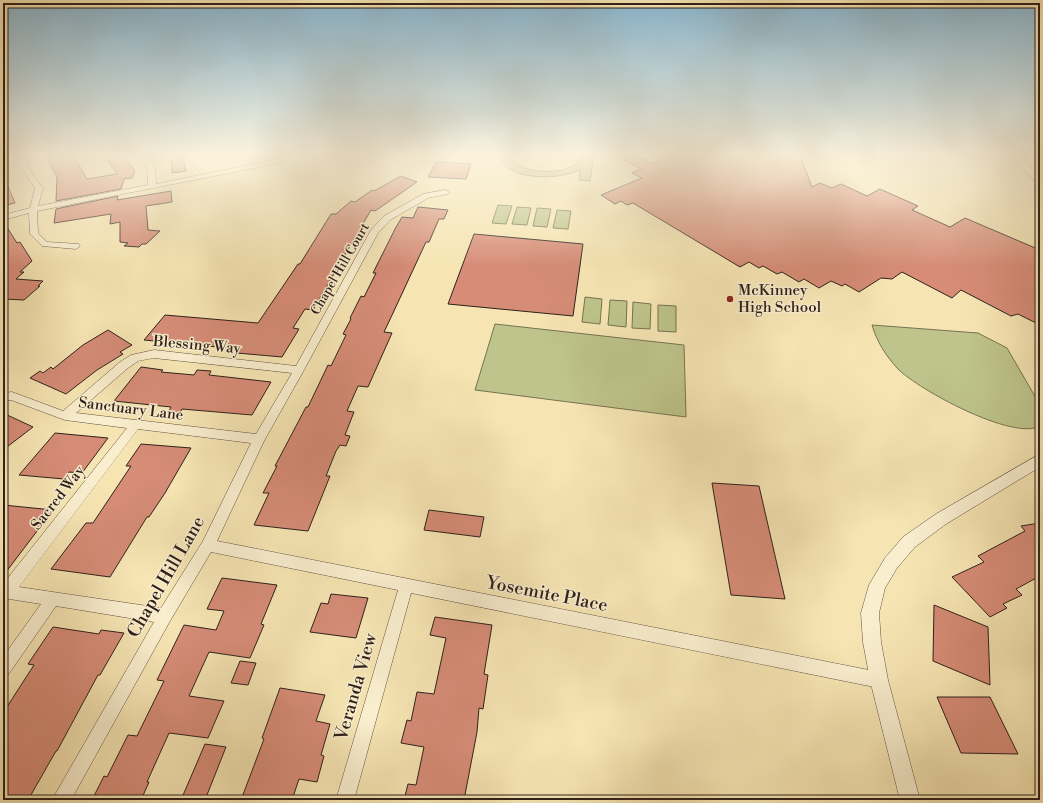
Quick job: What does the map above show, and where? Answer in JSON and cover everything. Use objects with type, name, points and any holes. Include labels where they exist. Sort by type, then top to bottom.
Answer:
[{"type":"street","points":[[38,192],[33,210],[34,234],[45,244],[76,246]]},
{"type":"street","points":[[3,218],[33,210],[124,192]]},
{"type":"street","name":"Chapel Hill Court","points":[[299,370],[374,232],[387,218],[426,196],[443,192]]},
{"type":"street","name":"Blessing Way","points":[[65,416],[124,365],[135,358],[146,355],[154,354],[299,370]]},
{"type":"street","name":"Chapel Hill Lane","points":[[61,800],[165,616],[208,545],[258,439],[299,370]]},
{"type":"street","name":"Sanctuary Lane","points":[[3,397],[12,396],[65,416],[258,439]]},
{"type":"street","name":"Sacred Way","points":[[5,591],[136,424]]},
{"type":"street","points":[[910,800],[879,680],[872,642],[870,613],[877,585],[891,563],[908,542],[941,519],[1040,460]]},
{"type":"street","name":"Yosemite Place","points":[[208,545],[879,680]]},
{"type":"street","name":"Veranda View","points":[[345,800],[406,585]]},
{"type":"street","points":[[5,591],[165,616]]},
{"type":"street","points":[[3,670],[53,599]]},
{"type":"green space","points":[[498,205],[512,206],[506,224],[492,223]]},
{"type":"green space","points":[[517,207],[531,208],[527,225],[512,224]]},
{"type":"green space","points":[[537,208],[551,209],[547,227],[533,226]]},
{"type":"green space","points":[[557,210],[571,211],[568,229],[553,228]]},
{"type":"green space","points":[[585,297],[602,299],[600,324],[582,322]]},
{"type":"green space","points":[[610,300],[627,301],[626,327],[608,325]]},
{"type":"green space","points":[[633,302],[651,304],[650,329],[632,328]]},
{"type":"green space","points":[[658,305],[676,306],[676,332],[658,331]]},
{"type":"green space","points":[[495,324],[684,345],[686,417],[475,390]]},
{"type":"green space","points":[[872,325],[978,333],[1007,348],[1040,405],[1040,426],[1027,429],[1009,426],[989,420],[967,411],[925,389],[898,369],[879,343]]},
{"type":"building","points":[[3,192],[10,192],[15,203],[3,206]]},
{"type":"building","points":[[56,192],[102,192],[56,201]]},
{"type":"building","points":[[162,192],[171,192],[172,202],[146,206],[148,230],[160,231],[146,244],[142,244],[139,247],[124,246],[128,243],[120,242],[120,222],[110,224],[111,214],[54,223],[56,209],[118,196],[117,200]]},
{"type":"building","points":[[368,192],[402,192],[375,211],[371,210],[313,310],[305,309],[293,328],[299,329],[282,357],[237,353],[240,349],[144,340],[165,315],[258,323],[298,264],[300,264],[331,214],[336,214],[351,201],[355,202]]},
{"type":"building","points":[[607,192],[859,192],[867,196],[874,192],[888,192],[918,206],[912,210],[950,227],[965,218],[1040,250],[1040,325],[1018,314],[1011,316],[961,290],[952,298],[902,272],[892,279],[881,278],[859,292],[845,284],[842,286],[831,281],[819,288],[804,279],[799,282],[782,272],[777,274],[763,266],[759,268],[749,262],[740,267],[633,203],[627,205],[621,201],[615,204],[601,195]]},
{"type":"building","points":[[418,207],[448,210],[444,219],[439,219],[429,242],[426,242],[384,332],[392,333],[368,387],[358,386],[347,411],[354,412],[345,435],[350,436],[346,446],[340,445],[336,451],[326,476],[330,476],[308,531],[254,525],[269,493],[263,493],[277,466],[275,466],[306,407],[308,407],[328,365],[331,366],[346,335],[343,334],[351,319],[350,318],[361,296],[364,297],[376,273],[373,273],[395,229],[402,217],[413,218]]},
{"type":"building","points":[[3,221],[17,243],[20,242],[32,261],[20,272],[24,272],[16,279],[43,281],[38,286],[40,286],[24,300],[3,299]]},
{"type":"building","points":[[474,234],[583,244],[573,316],[448,304]]},
{"type":"building","points":[[108,330],[132,345],[120,352],[123,354],[97,370],[66,394],[30,378],[40,371],[43,373],[51,367],[53,369],[83,345]]},
{"type":"building","points":[[141,367],[163,370],[161,372],[194,375],[197,370],[211,371],[209,375],[271,382],[252,415],[182,409],[179,414],[168,413],[171,407],[114,401]]},
{"type":"building","points":[[3,413],[33,427],[3,450]]},
{"type":"building","points":[[55,433],[108,438],[82,473],[69,472],[64,479],[19,475]]},
{"type":"building","points":[[141,444],[191,448],[165,493],[149,517],[147,517],[110,577],[51,569],[86,523],[93,523],[131,466],[126,466]]},
{"type":"building","points":[[712,483],[759,486],[785,599],[731,595]]},
{"type":"building","points":[[3,505],[53,510],[3,576]]},
{"type":"building","points":[[429,510],[484,517],[480,537],[424,530]]},
{"type":"building","points":[[1040,523],[1040,576],[1016,589],[1022,595],[1003,604],[1007,608],[990,617],[952,577],[984,562],[978,556],[1025,531],[1021,526]]},
{"type":"building","points":[[222,578],[277,585],[261,624],[264,625],[250,658],[209,652],[189,696],[224,701],[208,738],[169,733],[147,782],[149,782],[141,800],[92,800],[104,776],[107,777],[128,735],[137,736],[164,681],[157,680],[184,625],[216,630],[224,611],[207,609]]},
{"type":"building","points":[[331,594],[368,598],[356,638],[310,632],[321,603],[328,604]]},
{"type":"building","points":[[934,605],[988,627],[990,685],[933,661]]},
{"type":"building","points":[[435,617],[492,625],[484,674],[488,675],[483,709],[479,708],[477,732],[464,800],[404,800],[408,784],[416,785],[424,747],[401,743],[407,720],[411,721],[417,692],[434,694],[446,638],[430,635]]},
{"type":"building","points":[[53,627],[99,634],[101,630],[124,633],[100,675],[98,675],[57,751],[28,800],[3,800],[3,713],[34,665],[28,664]]},
{"type":"building","points":[[240,661],[256,663],[248,685],[231,683]]},
{"type":"building","points":[[280,688],[325,695],[316,721],[330,724],[321,755],[324,756],[317,782],[299,779],[292,800],[241,800],[264,739],[262,738]]},
{"type":"building","points":[[937,697],[990,697],[1018,754],[961,753]]},
{"type":"building","points":[[205,744],[226,747],[205,800],[181,800]]},
{"type":"place","name":"McKinney High School","points":[[730,299]]}]
